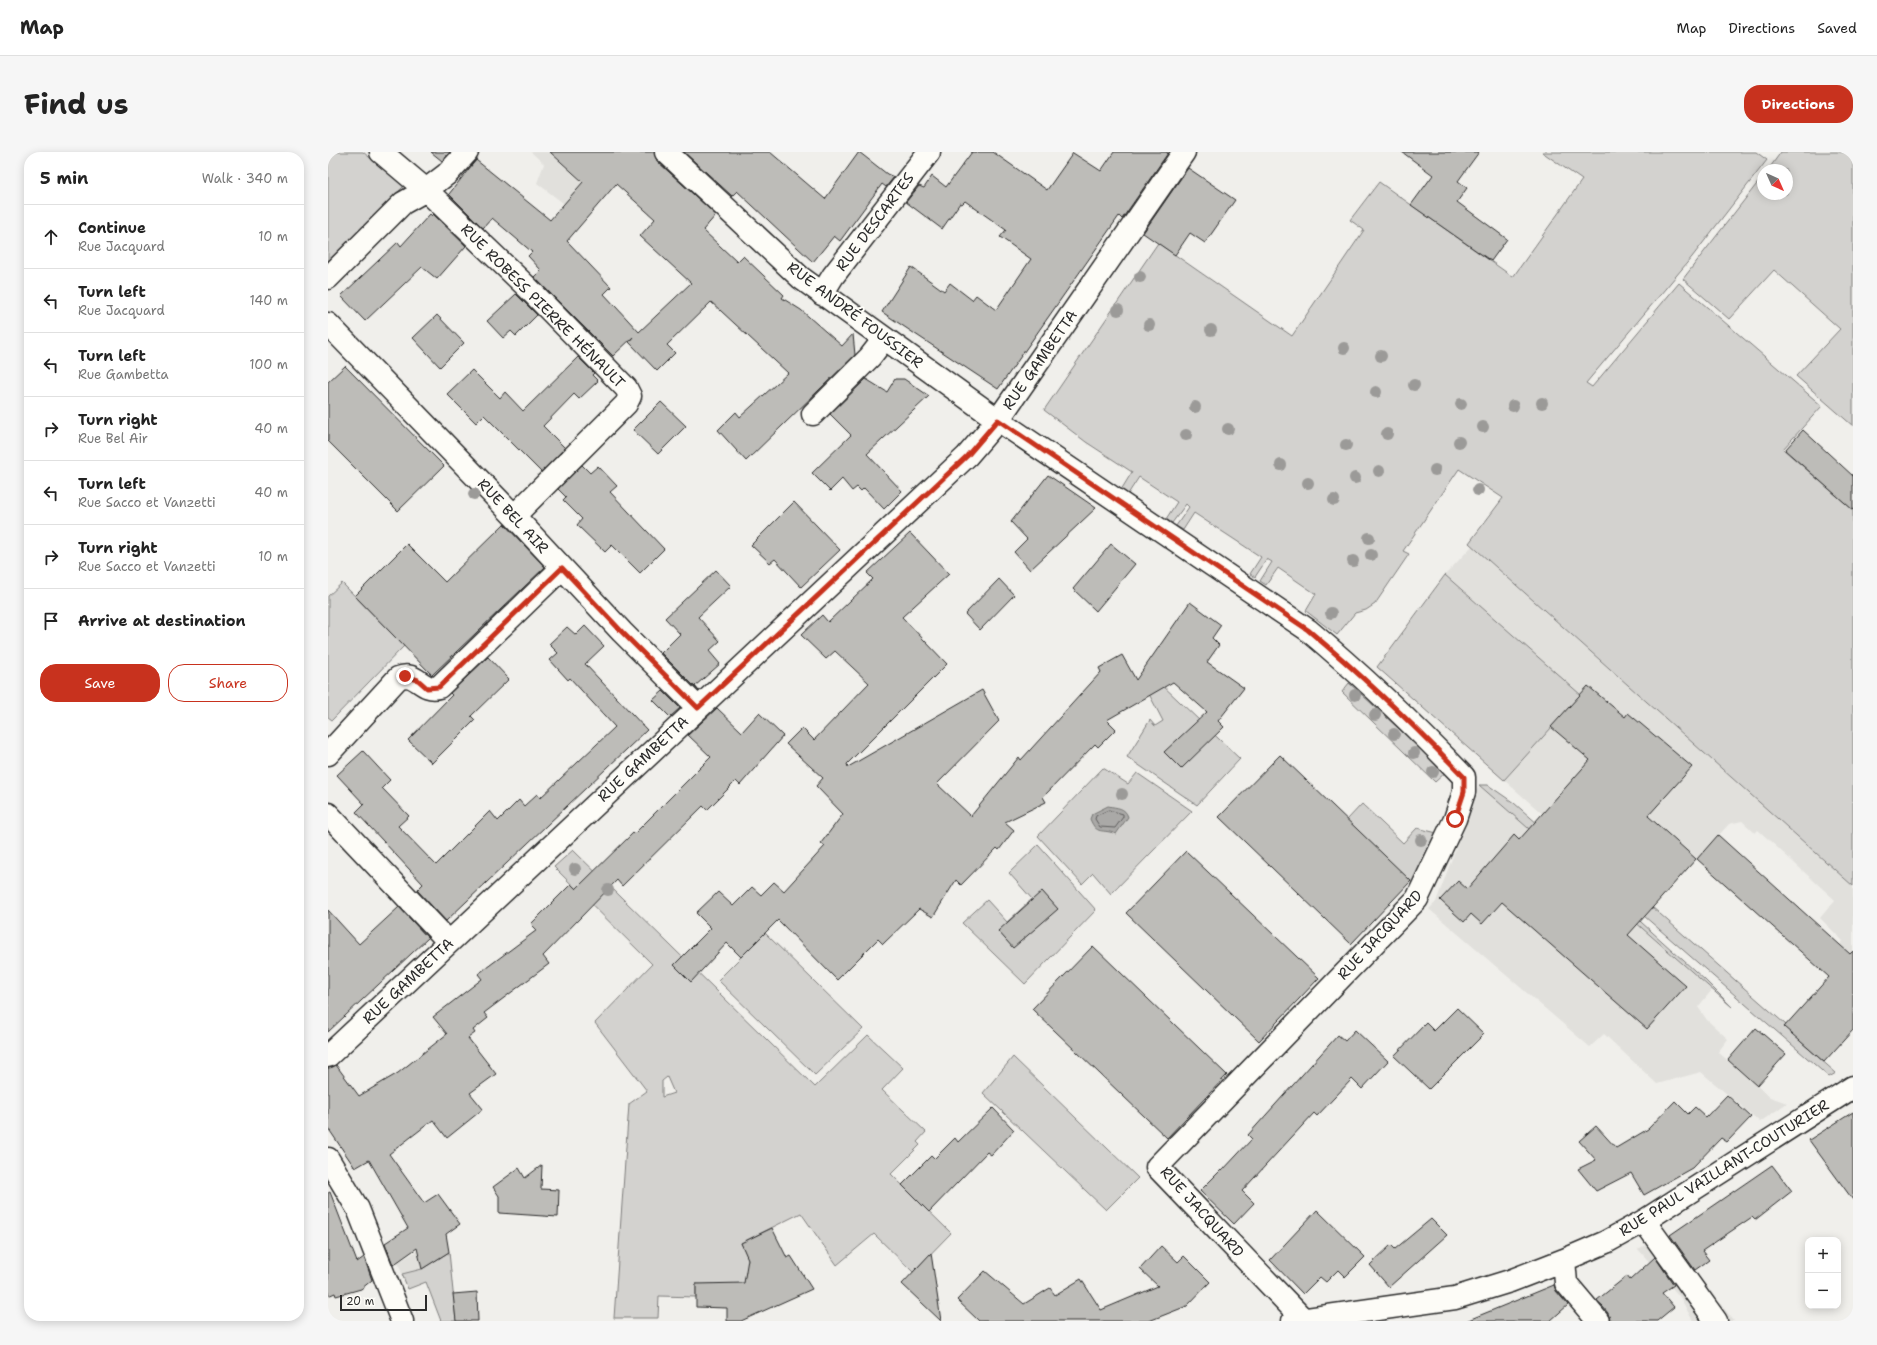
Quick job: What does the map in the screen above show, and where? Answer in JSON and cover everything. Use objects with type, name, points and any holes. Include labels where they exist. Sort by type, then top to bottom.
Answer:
[{"type":"street","points":[[381,152],[426,190]]},
{"type":"street","points":[[328,278],[403,203],[426,190],[447,174],[467,152]]},
{"type":"street","name":"RUE ANDRÉ FOUSSIER","points":[[666,152],[801,278],[998,420]]},
{"type":"street","name":"RUE DESCARTES","points":[[822,294],[838,270],[929,152]]},
{"type":"street","name":"RUE GAMBETTA","points":[[328,1056],[967,456],[998,420],[1184,152]]},
{"type":"street","name":"RUE ROBESS PIERRE HÉNAULT","points":[[426,190],[528,288],[626,388],[630,396],[626,404],[514,516]]},
{"type":"street","name":"RUE BEL AIR","points":[[328,324],[514,516],[622,632],[698,708]]},
{"type":"street","points":[[813,414],[870,357],[884,339]]},
{"type":"street","name":"RUE JACQUARD","points":[[998,420],[1308,630],[1355,669],[1408,719],[1464,777],[1464,792],[1455,819],[1417,899],[1157,1166],[1298,1320]]},
{"type":"street","points":[[328,754],[398,678],[405,676],[412,677],[427,688],[439,687],[562,568]]},
{"type":"street","points":[[328,814],[449,942]]},
{"type":"street","name":"RUE PAUL VAILLANT-COUTURIER","points":[[1298,1320],[1455,1298],[1510,1281],[1564,1260],[1606,1242],[1644,1221],[1853,1087]]},
{"type":"street","points":[[328,1159],[358,1209],[402,1321]]},
{"type":"street","points":[[1644,1221],[1716,1321]]},
{"type":"street","points":[[1564,1260],[1566,1283],[1598,1321]]},
{"type":"shaded area","points":[[328,152],[363,152],[404,186],[328,261]]},
{"type":"shaded area","points":[[531,152],[550,152],[602,201],[585,220],[537,183],[544,164]]},
{"type":"shaded area","points":[[1542,152],[1756,152],[1767,160],[1764,164],[1757,164],[1757,173],[1692,257],[1586,383],[1592,387],[1679,283],[1822,406],[1783,449],[1853,510],[1853,886],[1469,543],[1503,498],[1459,469],[1403,551],[1409,554],[1375,604],[1366,610],[1355,613],[1337,635],[1306,611],[1316,594],[1278,568],[1266,585],[1260,581],[1272,562],[1267,559],[1255,577],[1250,574],[1261,557],[1194,513],[1183,530],[1176,526],[1189,507],[1186,504],[1172,523],[1166,519],[1177,502],[1139,477],[1128,494],[1121,490],[1132,472],[1086,442],[1044,410],[1158,243],[1292,336],[1364,230],[1350,220],[1379,182],[1513,277],[1582,180]]},
{"type":"shaded area","points":[[1781,152],[1853,152],[1853,426],[1796,376],[1840,329],[1774,270],[1729,319],[1683,279],[1757,184],[1757,200],[1793,200],[1793,164],[1772,164]]},
{"type":"shaded area","points":[[1472,546],[1853,886],[1853,957],[1840,945],[1843,941],[1820,918],[1835,900],[1758,830],[1755,833],[1742,821],[1729,824],[1697,859],[1686,850],[1642,901],[1504,780],[1580,695],[1445,575]]},
{"type":"shaded area","points":[[1445,575],[1581,695],[1504,780],[1377,667]]},
{"type":"shaded area","points":[[342,583],[404,646],[332,720],[328,717],[328,596]]},
{"type":"shaded area","points":[[1160,683],[1240,759],[1197,805],[1127,757],[1150,720],[1155,726],[1163,721],[1149,694]]},
{"type":"shaded area","points":[[1349,683],[1446,772],[1435,782],[1342,692]]},
{"type":"shaded area","points":[[1103,768],[1128,784],[1137,773],[1192,811],[1111,894],[1093,873],[1082,884],[1038,836]]},
{"type":"shaded area","points":[[1479,785],[1712,990],[1698,1007],[1707,1020],[1728,1039],[1718,1052],[1770,1097],[1787,1103],[1760,1122],[1701,1072],[1657,1084],[1604,1034],[1590,1047],[1429,909],[1436,902]]},
{"type":"shaded area","points":[[1479,785],[1488,785],[1514,803],[1612,889],[1641,922],[1705,980],[1732,1007]]},
{"type":"shaded area","points":[[1362,804],[1403,843],[1417,828],[1437,833],[1413,884],[1347,820]]},
{"type":"shaded area","points":[[1038,845],[1096,910],[1025,984],[962,923],[987,900],[1007,922],[1032,899],[1009,873]]},
{"type":"shaded area","points":[[573,850],[815,1087],[868,1035],[903,1068],[882,1090],[926,1132],[917,1142],[920,1145],[891,1174],[951,1233],[913,1272],[874,1234],[837,1265],[801,1213],[741,1243],[748,1258],[747,1288],[696,1284],[696,1297],[659,1296],[658,1318],[614,1318],[629,1104],[647,1091],[595,1023],[652,964],[554,867]],"holes":[[[667,1077],[674,1093],[662,1097],[662,1081]]]},
{"type":"shaded area","points":[[1643,899],[1802,1039],[1800,1041],[1836,1073],[1829,1077],[1636,909]]},
{"type":"shaded area","points":[[765,933],[863,1029],[815,1075],[718,980]]},
{"type":"shaded area","points":[[1013,1057],[1138,1178],[1106,1210],[983,1093]]},
{"type":"shaded area","points":[[446,1234],[422,1269],[402,1274],[398,1262]]},
{"type":"shaded area","points":[[1666,1234],[1734,1321],[1693,1321],[1680,1297],[1638,1249]]},
{"type":"shaded area","points":[[449,1252],[456,1321],[441,1321],[426,1282],[408,1289],[402,1274],[422,1269]]},
{"type":"water","points":[[1108,806],[1125,811],[1128,817],[1116,834],[1098,830],[1095,828],[1090,819],[1092,814]]},
{"type":"building","points":[[431,152],[450,152],[442,161]]},
{"type":"building","points":[[550,152],[654,152],[657,161],[716,215],[703,230],[737,262],[743,256],[784,295],[782,298],[801,310],[842,346],[853,334],[855,355],[746,461],[718,430],[736,412],[740,417],[788,373],[711,302],[667,345],[675,353],[657,371],[629,342],[633,337],[613,356],[534,277],[541,270],[528,256],[532,252],[492,218],[483,228],[449,194],[476,160],[550,220],[583,182]],"holes":[[[616,184],[655,219],[640,236],[691,283],[639,332],[604,294],[611,287],[567,241]]]},
{"type":"building","points":[[684,152],[770,152],[825,199],[859,152],[887,174],[894,177],[886,187],[882,184],[840,241],[834,236],[813,262],[737,191],[732,196]]},
{"type":"building","points":[[972,152],[993,152],[1047,190],[1073,153],[1101,171],[1114,152],[1168,153],[1122,219],[1119,216],[998,389],[882,312],[911,267],[944,291],[950,283],[972,300],[976,295],[996,310],[1031,259],[1000,237],[1006,230],[965,201],[962,204],[960,203],[942,229],[906,202],[919,186],[924,188],[932,176],[946,187]]},
{"type":"building","points":[[1402,152],[1479,152],[1458,181],[1467,188],[1457,202],[1507,239],[1491,261],[1411,205],[1433,175]]},
{"type":"building","points":[[1188,168],[1235,200],[1205,243],[1190,233],[1175,255],[1143,233]]},
{"type":"building","points":[[430,214],[432,216],[433,214],[466,246],[437,279],[422,267],[365,321],[341,296],[398,242],[401,246]]},
{"type":"building","points":[[516,294],[537,315],[516,336],[511,331],[503,338],[487,321]]},
{"type":"building","points":[[437,315],[464,343],[440,367],[413,338]]},
{"type":"building","points":[[578,357],[594,373],[592,375],[598,381],[579,399],[574,394],[543,426],[565,448],[541,472],[484,415],[476,423],[447,394],[472,370],[500,398],[505,392],[523,411]]},
{"type":"building","points":[[345,366],[444,466],[398,511],[328,441],[328,382]]},
{"type":"building","points":[[866,379],[887,392],[895,379],[904,379],[929,396],[867,454],[902,491],[884,509],[864,488],[861,491],[857,487],[852,491],[842,479],[830,491],[812,473],[851,435],[830,414]]},
{"type":"building","points":[[661,402],[686,426],[658,454],[633,430]]},
{"type":"building","points":[[1803,430],[1853,476],[1853,510],[1785,450]]},
{"type":"building","points":[[582,465],[590,473],[598,466],[617,486],[610,492],[664,549],[640,573],[612,545],[605,552],[577,525],[582,519],[563,500],[566,497],[558,489]]},
{"type":"building","points":[[1048,475],[1096,508],[1030,570],[1014,552],[1027,539],[1011,522]]},
{"type":"building","points":[[794,502],[840,550],[801,587],[775,559],[770,563],[751,545]]},
{"type":"building","points":[[504,524],[545,567],[432,675],[355,596],[407,544],[445,582]]},
{"type":"building","points":[[910,533],[949,574],[902,617],[947,664],[847,764],[848,767],[982,690],[999,721],[937,784],[971,816],[1019,757],[1021,760],[1101,672],[1099,668],[1122,655],[1136,680],[1190,602],[1221,625],[1212,638],[1219,645],[1207,662],[1244,688],[1218,721],[1224,727],[1181,769],[1164,752],[1207,712],[1173,682],[1107,720],[1116,729],[1098,747],[1095,744],[1043,797],[1046,802],[1005,822],[1014,830],[999,850],[997,848],[961,885],[956,880],[933,917],[919,909],[883,944],[878,939],[837,980],[778,920],[741,957],[727,943],[691,982],[674,965],[711,928],[696,913],[718,892],[733,906],[752,887],[761,895],[774,882],[784,891],[825,846],[821,843],[843,814],[816,786],[823,778],[786,744],[802,728],[814,740],[869,683],[835,651],[826,659],[801,635],[822,615],[828,622],[873,579],[867,573]]},
{"type":"building","points":[[1111,544],[1135,564],[1096,611],[1073,589]]},
{"type":"building","points":[[716,570],[731,586],[698,617],[720,641],[709,651],[720,664],[695,686],[699,691],[661,653],[680,634],[665,618]]},
{"type":"building","points":[[999,579],[1014,595],[980,630],[965,614]]},
{"type":"building","points":[[585,626],[604,646],[585,664],[647,730],[446,921],[417,890],[423,884],[356,812],[364,804],[337,775],[363,751],[390,780],[382,788],[409,816],[398,826],[436,865],[490,811],[498,821],[519,800],[524,806],[537,794],[540,798],[615,727],[570,678],[568,680],[550,660],[558,653],[549,644],[567,627],[576,635]]},
{"type":"building","points":[[488,657],[509,679],[471,716],[475,720],[432,763],[408,740],[452,695],[450,693]]},
{"type":"building","points":[[1588,686],[1625,717],[1628,713],[1692,767],[1648,816],[1696,859],[1628,935],[1686,986],[1647,1029],[1502,902],[1482,924],[1471,914],[1464,922],[1440,900],[1458,881],[1467,889],[1514,835],[1519,840],[1590,760],[1551,727]]},
{"type":"building","points":[[663,691],[680,708],[670,717],[653,700]]},
{"type":"building","points":[[717,708],[742,732],[759,713],[783,736],[740,785],[736,781],[707,810],[703,806],[622,886],[617,880],[543,956],[549,964],[484,1013],[488,1018],[473,1030],[475,1033],[468,1038],[496,1074],[470,1093],[483,1109],[447,1138],[433,1120],[389,1154],[424,1203],[438,1194],[460,1224],[446,1234],[449,1252],[422,1269],[417,1248],[393,1265],[385,1243],[408,1228],[369,1160],[355,1168],[328,1128],[328,1068],[336,1065],[359,1096],[398,1073],[447,1034],[433,1017],[482,979],[478,974],[537,930],[531,924],[571,884],[576,889],[634,832],[635,833],[711,757],[688,735]]},
{"type":"building","points":[[1280,755],[1411,881],[1351,944],[1219,817]]},
{"type":"building","points":[[1718,835],[1850,954],[1853,951],[1853,1030],[1824,1062],[1784,1027],[1829,977],[1697,859]]},
{"type":"building","points":[[1186,851],[1319,978],[1259,1041],[1126,913]]},
{"type":"building","points":[[1042,891],[1058,909],[1013,948],[998,931]]},
{"type":"building","points":[[399,907],[428,938],[328,1032],[328,910],[359,944]]},
{"type":"building","points":[[1093,946],[1227,1075],[1167,1138],[1032,1009]]},
{"type":"building","points":[[1457,1008],[1484,1034],[1429,1089],[1394,1056],[1426,1023],[1434,1031]]},
{"type":"building","points":[[1756,1028],[1786,1054],[1757,1086],[1728,1060]]},
{"type":"building","points":[[1355,1030],[1388,1061],[1362,1089],[1352,1079],[1317,1116],[1314,1113],[1242,1191],[1254,1203],[1234,1224],[1200,1191],[1221,1170],[1222,1171],[1252,1139],[1248,1135],[1338,1035],[1345,1041]]},
{"type":"building","points":[[1727,1095],[1751,1117],[1727,1142],[1721,1138],[1692,1168],[1644,1195],[1631,1173],[1596,1191],[1578,1169],[1596,1160],[1579,1141],[1596,1126],[1616,1148],[1648,1129],[1675,1101],[1688,1114],[1695,1107],[1706,1117]]},
{"type":"building","points":[[993,1108],[1014,1130],[991,1155],[987,1152],[929,1212],[902,1185],[931,1156],[934,1159],[955,1138],[958,1142]]},
{"type":"building","points":[[1853,1112],[1853,1200],[1809,1140]]},
{"type":"building","points":[[542,1165],[541,1189],[559,1190],[558,1217],[499,1213],[499,1196],[493,1187],[519,1168],[525,1178]]},
{"type":"building","points":[[1772,1165],[1792,1191],[1755,1220],[1752,1217],[1702,1251],[1709,1260],[1695,1270],[1670,1235]]},
{"type":"building","points":[[330,1192],[357,1262],[364,1257],[372,1280],[361,1289],[336,1296],[335,1293],[328,1296],[328,1193]]},
{"type":"building","points":[[1317,1210],[1365,1257],[1345,1277],[1338,1270],[1326,1282],[1320,1277],[1303,1294],[1270,1260]]},
{"type":"building","points":[[1431,1219],[1447,1235],[1389,1287],[1370,1265],[1391,1245],[1395,1249]]},
{"type":"building","points":[[772,1228],[787,1258],[791,1256],[812,1289],[741,1321],[727,1321],[727,1308],[696,1307],[696,1284],[744,1283],[748,1259],[741,1243]]},
{"type":"building","points":[[1161,1246],[1178,1262],[1184,1256],[1210,1282],[1187,1306],[1149,1321],[979,1321],[957,1300],[985,1271],[1024,1304],[1050,1288],[1055,1295],[1081,1279],[1101,1310],[1158,1286],[1140,1269]]},
{"type":"building","points":[[931,1253],[941,1321],[902,1284]]},
{"type":"building","points":[[1655,1257],[1674,1285],[1662,1293],[1674,1307],[1657,1321],[1610,1321],[1608,1313],[1597,1300],[1627,1276],[1630,1280]]},
{"type":"building","points":[[1554,1285],[1556,1291],[1568,1305],[1550,1321],[1466,1321]]},
{"type":"building","points":[[477,1292],[478,1321],[456,1321],[453,1294]]},
{"type":"route","points":[[405,676],[418,680],[427,688],[433,689],[439,687],[562,568],[622,632],[698,708],[861,557],[967,456],[998,420],[1308,630],[1355,669],[1408,719],[1464,777],[1464,792],[1455,819]]}]
